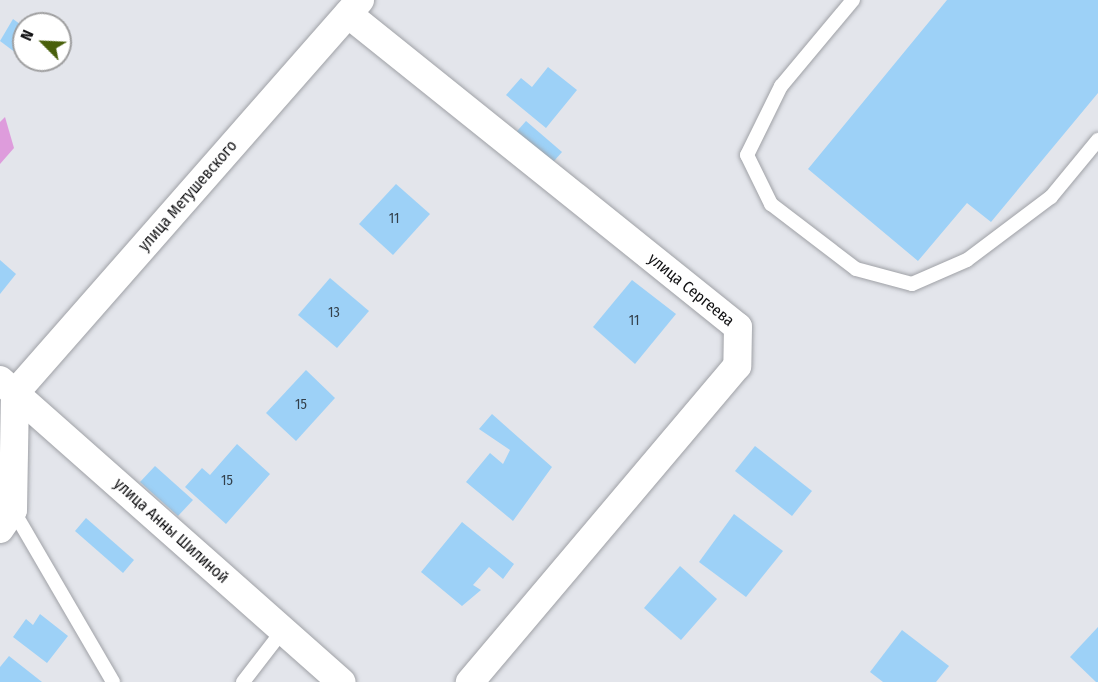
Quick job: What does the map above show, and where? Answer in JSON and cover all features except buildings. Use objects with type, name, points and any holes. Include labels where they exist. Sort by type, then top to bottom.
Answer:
[{"type":"street","name":"улица Метушевского","points":[[8,386],[354,7]]},
{"type":"street","name":"улица Сергеева","points":[[354,7],[738,327],[737,366],[470,682]]},
{"type":"street","points":[[6,519],[8,386]]},
{"type":"street","name":"улица Анны Шилиной","points":[[8,386],[341,682]]},
{"type":"lane","points":[[853,0],[781,86],[747,155],[771,204],[856,269],[912,284],[967,260],[1051,197],[1098,140]]},
{"type":"lane","points":[[6,519],[113,682]]},
{"type":"lane","points":[[243,682],[283,630]]},
{"type":"shaded area","points":[[5,117],[14,148],[0,164],[0,122]]}]
